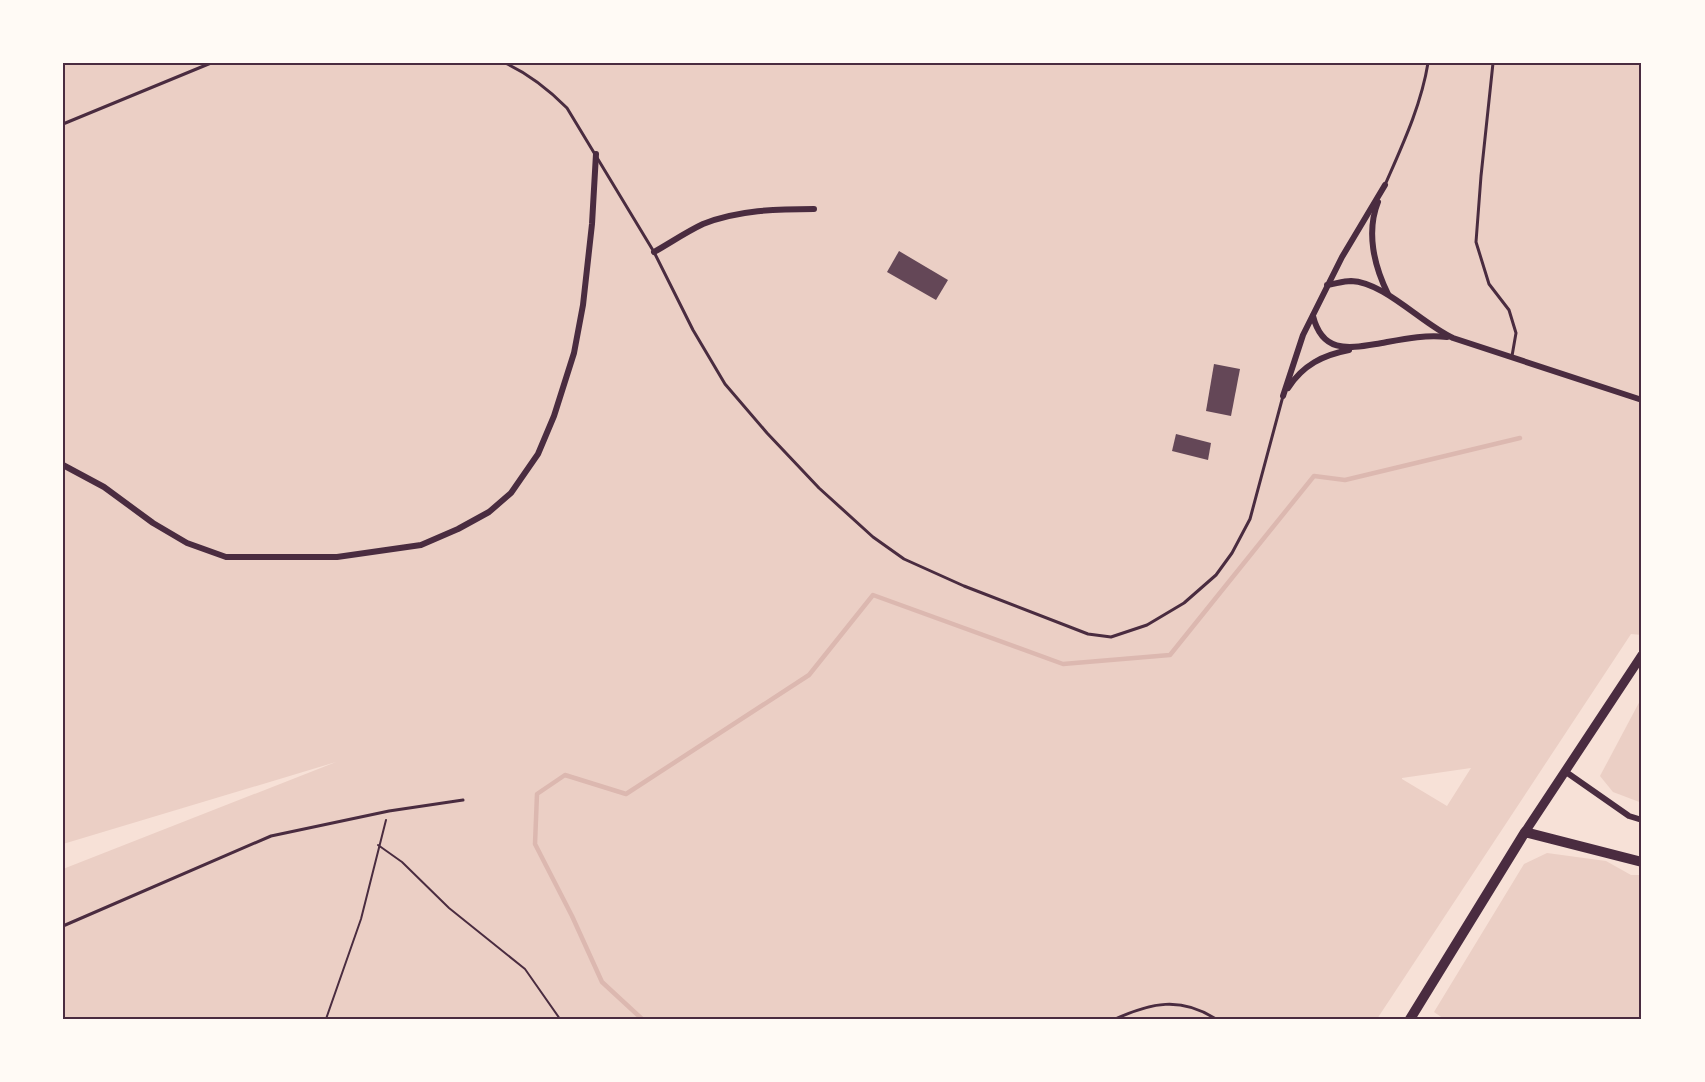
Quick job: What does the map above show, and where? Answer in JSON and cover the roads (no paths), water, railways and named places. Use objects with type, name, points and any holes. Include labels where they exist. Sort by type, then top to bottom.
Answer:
[{"type":"main road","points":[[1412,1018],[1525,832],[1642,655]]},
{"type":"main road","points":[[1525,832],[1642,862]]},
{"type":"street","points":[[63,465],[104,487],[153,523],[187,543],[226,556],[337,557],[421,545],[489,512],[511,493],[538,454],[554,416],[574,353],[584,305],[596,154]]},
{"type":"street","points":[[1283,396],[1296,354],[1327,285],[1385,185]]},
{"type":"street","points":[[1385,185],[1376,207],[1372,228],[1377,269],[1388,296]]},
{"type":"street","points":[[654,252],[703,225],[729,216],[775,209],[814,209]]},
{"type":"street","points":[[1327,285],[1353,281],[1374,287],[1429,326],[1453,338],[1642,400]]},
{"type":"street","points":[[1313,316],[1316,329],[1327,341],[1341,347],[1356,348]]},
{"type":"street","points":[[1283,396],[1300,372],[1330,354],[1425,336],[1453,338]]},
{"type":"street","points":[[1566,772],[1629,816],[1642,820]]},
{"type":"lane","points":[[63,124],[211,63]]},
{"type":"lane","points":[[505,63],[550,91],[567,108],[654,252],[693,330],[725,384],[819,488],[873,537],[904,559],[944,577],[1088,634],[1111,637],[1147,625],[1184,603],[1216,575],[1232,553],[1250,519],[1283,396]]},
{"type":"lane","points":[[1385,185],[1410,125],[1426,78],[1428,63]]},
{"type":"lane","points":[[1493,63],[1476,242],[1489,284],[1509,310],[1516,333],[1512,357]]},
{"type":"lane","points":[[63,926],[270,836],[463,800]]},
{"type":"lane","points":[[1115,1019],[1148,1005],[1178,1003],[1207,1013],[1216,1019]]},
{"type":"waterway","points":[[642,1019],[602,982],[572,916],[535,844],[537,794],[565,775],[626,794],[809,675],[873,595],[1063,664],[1170,655],[1314,476],[1345,480],[1520,438]]}]
